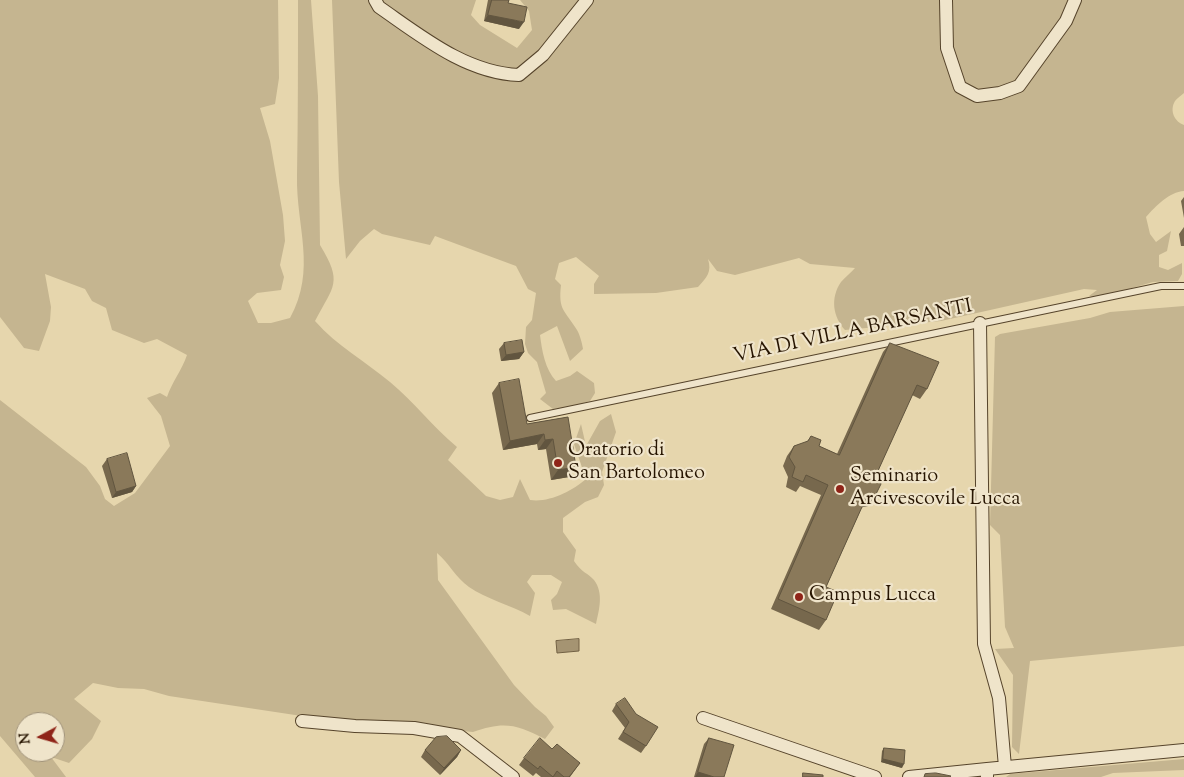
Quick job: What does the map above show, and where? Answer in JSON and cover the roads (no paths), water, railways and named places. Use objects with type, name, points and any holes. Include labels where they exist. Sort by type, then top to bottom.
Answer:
[{"type":"street","points":[[375,0],[379,7],[442,50],[498,74],[519,75],[543,56],[587,0]]},
{"type":"street","points":[[946,0],[947,48],[960,87],[977,96],[1000,93],[1019,86],[1066,21],[1075,0]]},
{"type":"street","points":[[980,323],[984,644],[998,698],[1005,767]]},
{"type":"street","points":[[703,718],[876,777]]},
{"type":"street","points":[[302,720],[355,726],[414,728],[460,736],[513,777]]},
{"type":"street","points":[[909,777],[987,773],[1005,767],[1184,750]]},
{"type":"lane","name":"VIA DI VILLA BARSANTI","points":[[530,418],[1160,286],[1184,286]]},
{"type":"place","name":"Oratorio di San Bartolomeo","points":[[558,463]]},
{"type":"place","name":"Seminario Arcivescovile Lucca","points":[[840,489]]},
{"type":"place","name":"Campus Lucca","points":[[799,597]]}]
